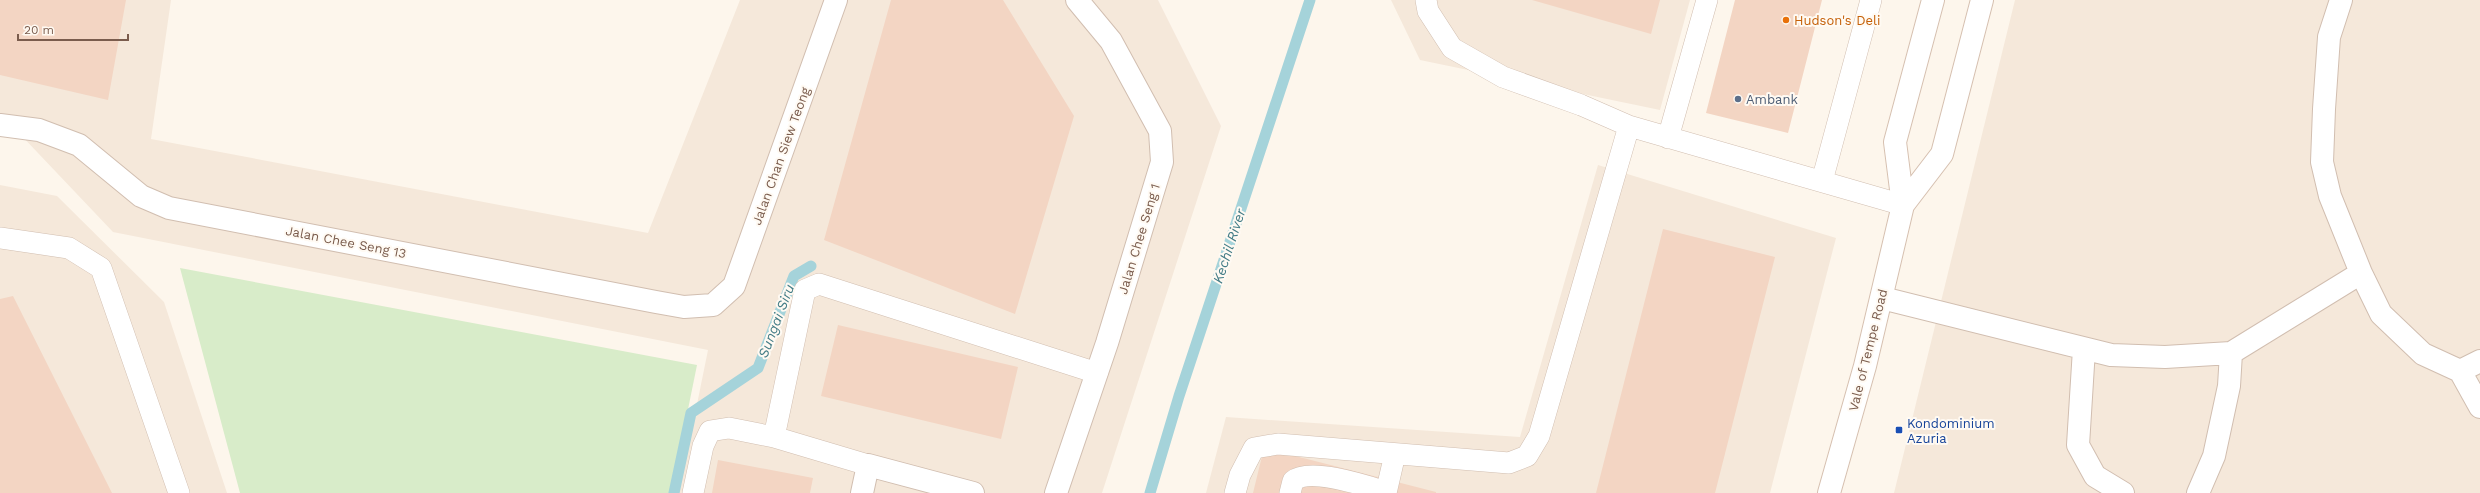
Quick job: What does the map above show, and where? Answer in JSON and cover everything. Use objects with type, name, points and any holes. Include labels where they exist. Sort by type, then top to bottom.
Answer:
[{"type":"street","name":"Jalan Chan Siew Teong","points":[[713,305],[734,286],[836,0]]},
{"type":"street","name":"Jalan Chee Seng 1","points":[[1056,493],[1097,373],[1162,162],[1160,132],[1111,41],[1077,0]]},
{"type":"street","name":"Vale of Tempe Road","points":[[1829,493],[1865,366],[1903,205],[1895,142],[1933,0]]},
{"type":"street","name":"Vale of Tempe Road","points":[[1903,205],[1942,154],[1982,0]]},
{"type":"street","points":[[2341,0],[2329,37],[2322,162],[2330,196],[2361,273],[2381,314],[2423,354],[2460,371],[2480,407]]},
{"type":"street","name":"Jalan Chee Seng 13","points":[[0,125],[39,130],[79,145],[141,196],[169,208],[656,302],[684,306],[713,305]]},
{"type":"street","points":[[1882,298],[2111,355],[2165,357],[2231,353],[2361,273]]},
{"type":"street","points":[[2084,349],[2078,445],[2095,476],[2123,493]]},
{"type":"street","points":[[2198,493],[2214,456],[2229,386],[2231,353]]},
{"type":"street","points":[[2460,371],[2480,361]]},
{"type":"street","points":[[862,493],[868,465],[973,493]]},
{"type":"lane","points":[[1426,0],[1428,11],[1452,48],[1503,77],[1581,105],[1629,126],[1822,180],[1903,205]]},
{"type":"lane","points":[[1668,138],[1708,0]]},
{"type":"lane","points":[[1822,180],[1871,0]]},
{"type":"lane","points":[[1235,493],[1240,475],[1254,448],[1278,444],[1509,463],[1527,456],[1539,436],[1629,126]]},
{"type":"lane","points":[[0,238],[69,248],[101,268],[179,493]]},
{"type":"lane","points":[[774,437],[805,290],[819,284],[1097,373]]},
{"type":"lane","points":[[693,493],[703,446],[710,431],[729,428],[774,437],[868,465]]},
{"type":"lane","points":[[1290,493],[1293,481],[1304,476],[1320,477],[1363,485],[1386,493],[1395,454]]},
{"type":"shaded area","points":[[0,0],[171,0],[151,139],[648,233],[740,0],[1158,0],[1221,126],[1102,493],[679,493],[708,350],[113,232],[0,113]]},
{"type":"shaded area","points":[[1391,0],[1690,0],[1660,110],[1420,60]]},
{"type":"shaded area","points":[[2015,0],[2480,0],[2480,493],[1894,493]]},
{"type":"shaded area","points":[[1598,165],[1836,238],[1770,493],[1206,493],[1226,417],[1520,437]]},
{"type":"shaded area","points":[[0,185],[57,196],[164,302],[227,493],[0,493]]},
{"type":"green space","points":[[180,268],[697,365],[671,493],[240,493]]},
{"type":"building","points":[[0,0],[126,0],[108,100],[0,75]]},
{"type":"building","points":[[891,0],[1003,0],[1074,116],[1015,314],[824,240]]},
{"type":"building","points":[[1532,0],[1660,0],[1651,34]]},
{"type":"building","points":[[1735,0],[1822,0],[1788,133],[1706,113]]},
{"type":"building","points":[[1663,229],[1775,257],[1715,493],[1596,493]]},
{"type":"building","points":[[13,296],[112,493],[0,493],[0,299]]},
{"type":"building","points":[[838,325],[1018,367],[1001,439],[821,396]]},
{"type":"building","points":[[1264,448],[1436,492],[1436,493],[1253,493]]},
{"type":"building","points":[[718,460],[813,478],[810,493],[712,493]]},
{"type":"waterway","name":"Kechil River","points":[[1150,493],[1179,396],[1310,0]]},
{"type":"waterway","name":"Sungai Siru","points":[[674,493],[691,413],[758,368],[794,276],[811,266]]},
{"type":"place","name":"Hudson's Deli","points":[[1786,20]]},
{"type":"place","name":"Ambank","points":[[1738,99]]},
{"type":"place","name":"Kondominium Azuria","points":[[1899,430]]}]
